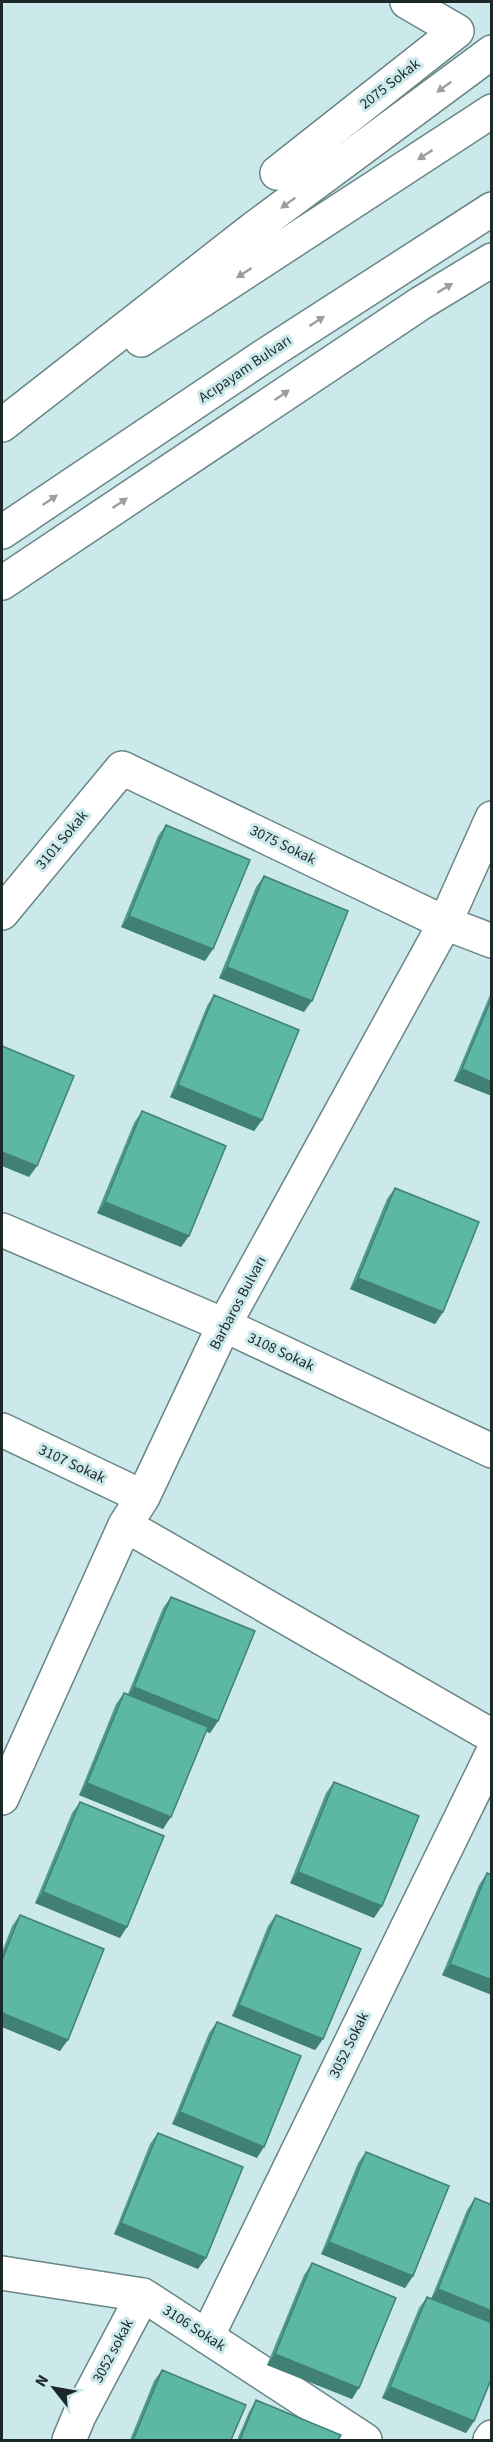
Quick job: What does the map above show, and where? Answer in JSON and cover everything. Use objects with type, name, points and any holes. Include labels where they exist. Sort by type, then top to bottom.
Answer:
[{"type":"street","name":"2075 Sokak","points":[[277,173],[457,31],[407,2]]},
{"type":"street","points":[[2,425],[253,229],[492,52]]},
{"type":"street","points":[[2,432],[492,111]]},
{"type":"street","name":"Acıpayam Bulvarı","points":[[2,532],[264,356],[492,209]]},
{"type":"street","points":[[2,582],[421,303],[492,260]]},
{"type":"street","name":"3101 Sokak","points":[[2,913],[122,768]]},
{"type":"street","name":"3075 Sokak","points":[[122,768],[445,923],[492,941]]},
{"type":"street","name":"Barbaros Bulvarı","points":[[2,1798],[125,1525],[143,1497],[224,1325],[445,923],[492,818]]},
{"type":"street","name":"3108 Sokak","points":[[2,1230],[224,1325],[492,1451]]},
{"type":"street","name":"3107 Sokak","points":[[2,1430],[143,1497]]},
{"type":"street","points":[[125,1525],[492,1736]]},
{"type":"street","name":"3052 Sokak","points":[[207,2337],[492,1754]]},
{"type":"street","name":"3106 Sokak","points":[[2,2273],[143,2295],[365,2440]]},
{"type":"street","name":"3052 sokak","points":[[69,2440],[79,2416],[143,2295]]},
{"type":"building","points":[[166,825],[250,860],[213,949],[129,916]]},
{"type":"building","points":[[264,876],[348,911],[312,1001],[227,967]]},
{"type":"building","points":[[214,995],[299,1030],[262,1120],[178,1085]]},
{"type":"building","points":[[492,997],[492,1082],[462,1069]]},
{"type":"building","points":[[2,1046],[74,1076],[37,1166],[2,1152]]},
{"type":"building","points":[[142,1111],[226,1146],[189,1236],[105,1202]]},
{"type":"building","points":[[395,1188],[479,1222],[443,1312],[358,1278]]},
{"type":"building","points":[[171,1597],[255,1631],[218,1721],[134,1687]]},
{"type":"building","points":[[124,1693],[208,1727],[171,1817],[87,1783]]},
{"type":"building","points":[[334,1782],[419,1816],[382,1906],[298,1872]]},
{"type":"building","points":[[80,1802],[164,1836],[127,1927],[43,1892]]},
{"type":"building","points":[[487,1873],[492,1875],[492,1980],[450,1964]]},
{"type":"building","points":[[20,1915],[104,1949],[68,2040],[2,2013],[2,1960]]},
{"type":"building","points":[[276,1915],[361,1949],[323,2039],[239,2005]]},
{"type":"building","points":[[217,2022],[301,2056],[264,2147],[180,2112]]},
{"type":"building","points":[[158,2133],[243,2167],[206,2258],[121,2223]]},
{"type":"building","points":[[366,2152],[449,2186],[413,2276],[329,2242]]},
{"type":"building","points":[[475,2198],[492,2205],[492,2311],[438,2289]]},
{"type":"building","points":[[312,2263],[396,2298],[359,2388],[275,2354]]},
{"type":"building","points":[[427,2297],[492,2323],[492,2377],[474,2421],[390,2387]]},
{"type":"building","points":[[162,2370],[246,2405],[231,2440],[133,2440]]},
{"type":"building","points":[[256,2400],[341,2435],[338,2440],[240,2440]]}]
